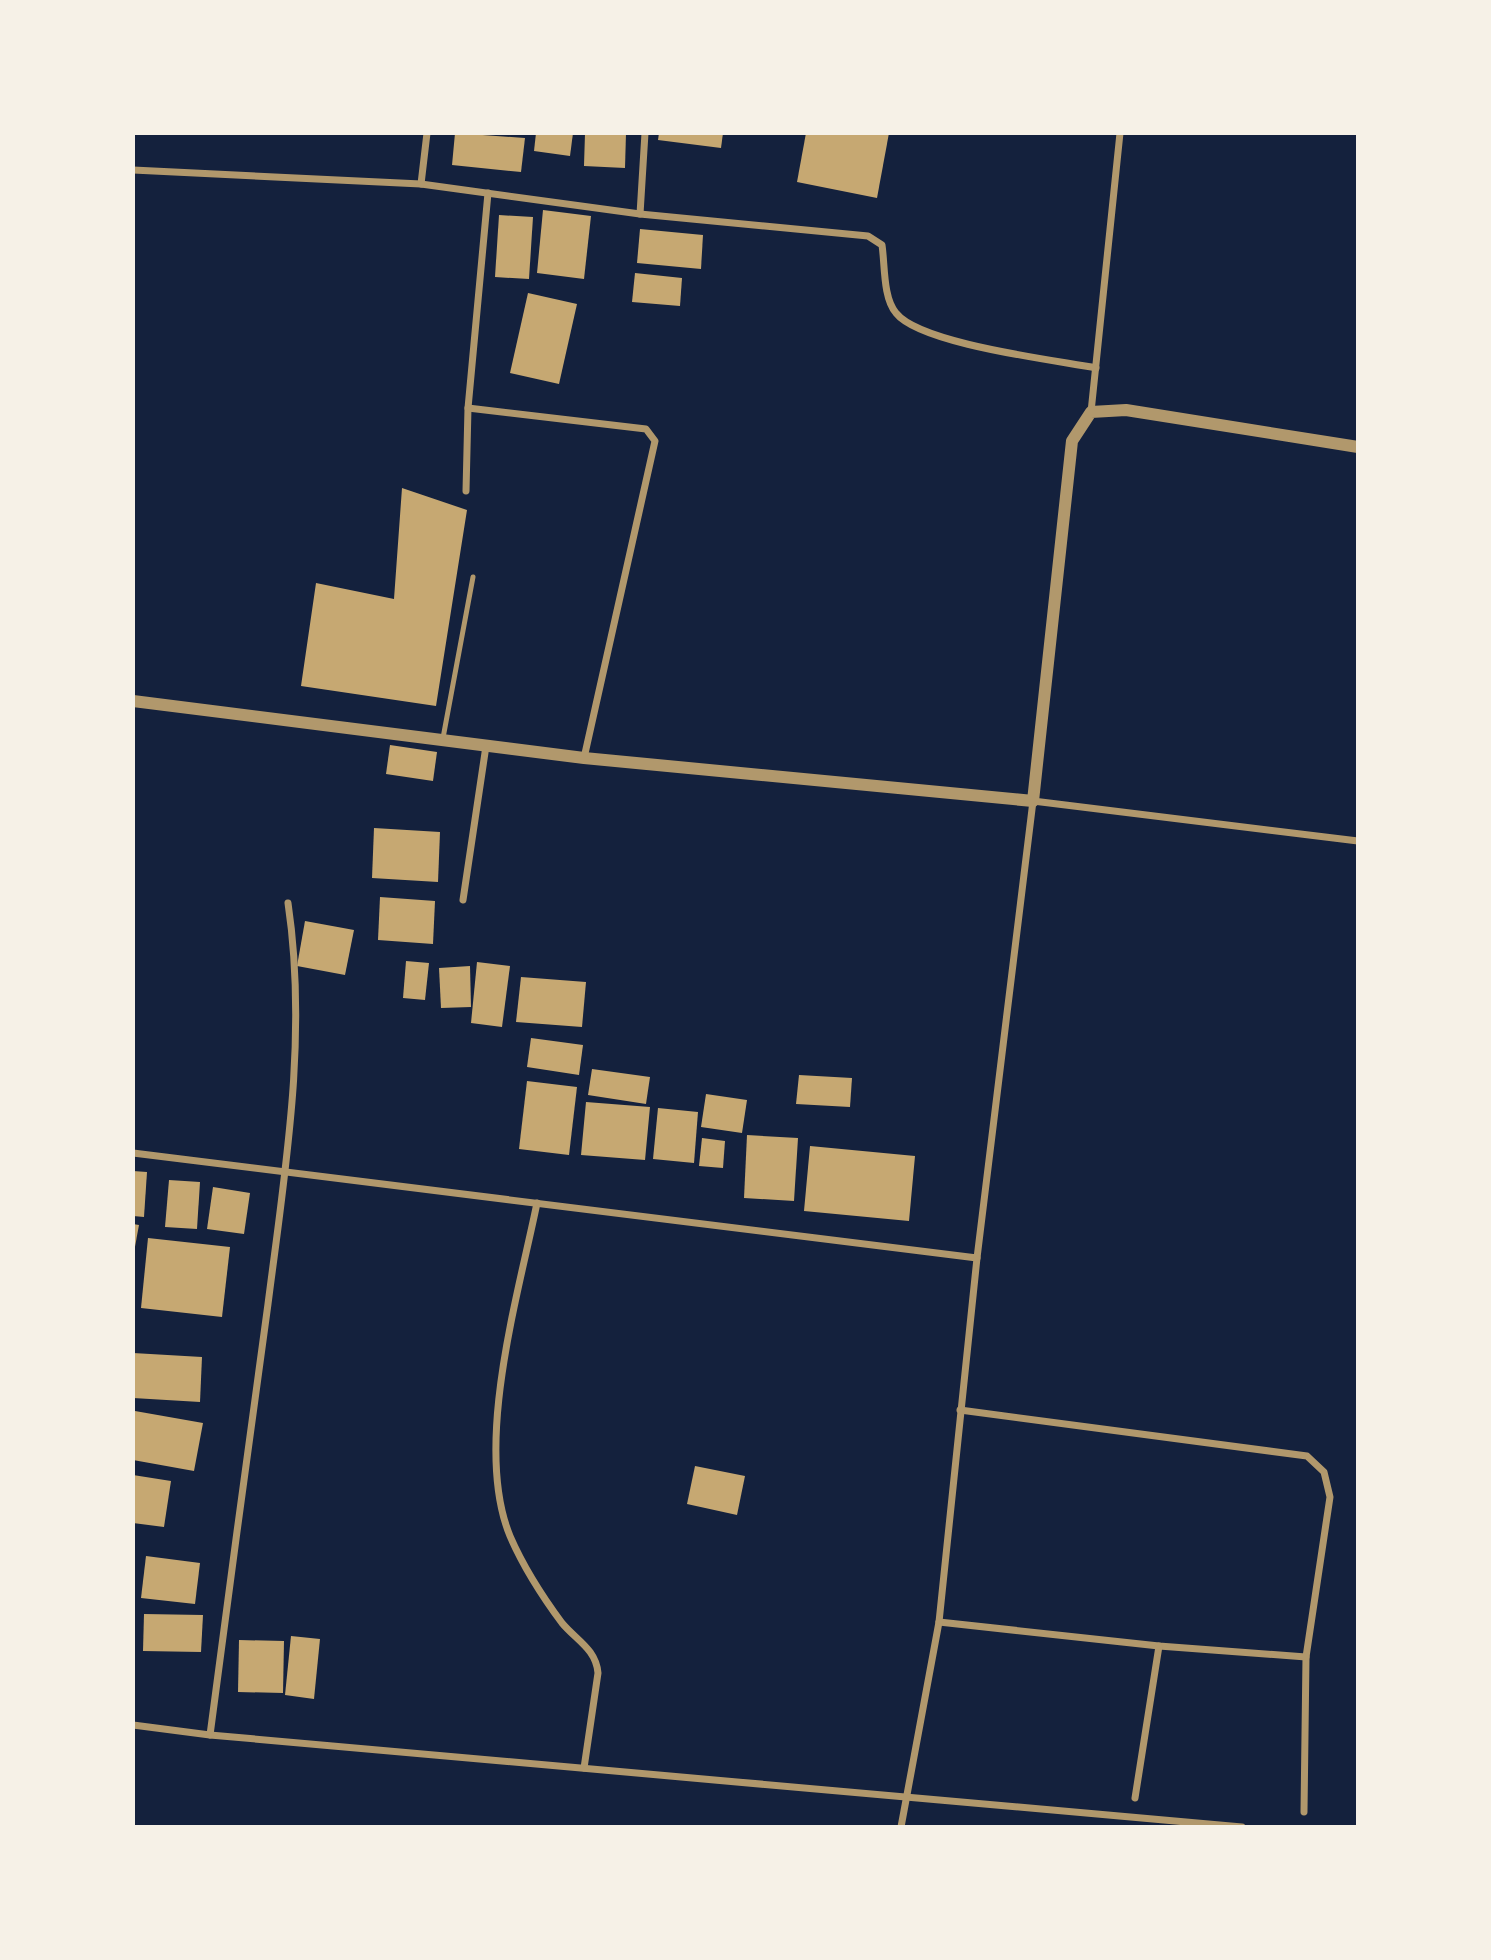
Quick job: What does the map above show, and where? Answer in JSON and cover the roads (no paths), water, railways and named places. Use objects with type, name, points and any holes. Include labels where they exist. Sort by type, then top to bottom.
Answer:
[{"type":"street","points":[[421,184],[427,133]]},
{"type":"street","points":[[640,214],[645,133]]},
{"type":"street","points":[[901,1827],[939,1622],[977,1258],[1033,801],[1072,441],[1091,412],[1120,133]]},
{"type":"street","points":[[133,170],[421,184],[640,214],[868,236],[882,245],[890,302],[894,312],[929,335],[1096,368]]},
{"type":"street","points":[[466,491],[468,408],[488,193]]},
{"type":"street","points":[[468,408],[646,429],[655,441],[584,758]]},
{"type":"street","points":[[1091,412],[1126,410],[1358,447]]},
{"type":"street","points":[[133,701],[584,758],[1033,801],[1358,841]]},
{"type":"street","points":[[463,900],[486,746]]},
{"type":"street","points":[[210,1735],[285,1174],[297,1035],[294,944],[288,904]]},
{"type":"street","points":[[133,1153],[977,1258]]},
{"type":"street","points":[[537,1203],[502,1373],[498,1493],[510,1535],[538,1590],[564,1625],[597,1660],[598,1673],[584,1768]]},
{"type":"street","points":[[960,1410],[1307,1456],[1324,1472],[1330,1497],[1306,1657],[1304,1812]]},
{"type":"street","points":[[939,1622],[1159,1646],[1306,1657]]},
{"type":"street","points":[[1135,1798],[1159,1646]]},
{"type":"street","points":[[133,1725],[210,1735],[905,1796],[1151,1823],[1242,1827]]},
{"type":"lane","points":[[442,741],[473,577]]}]
